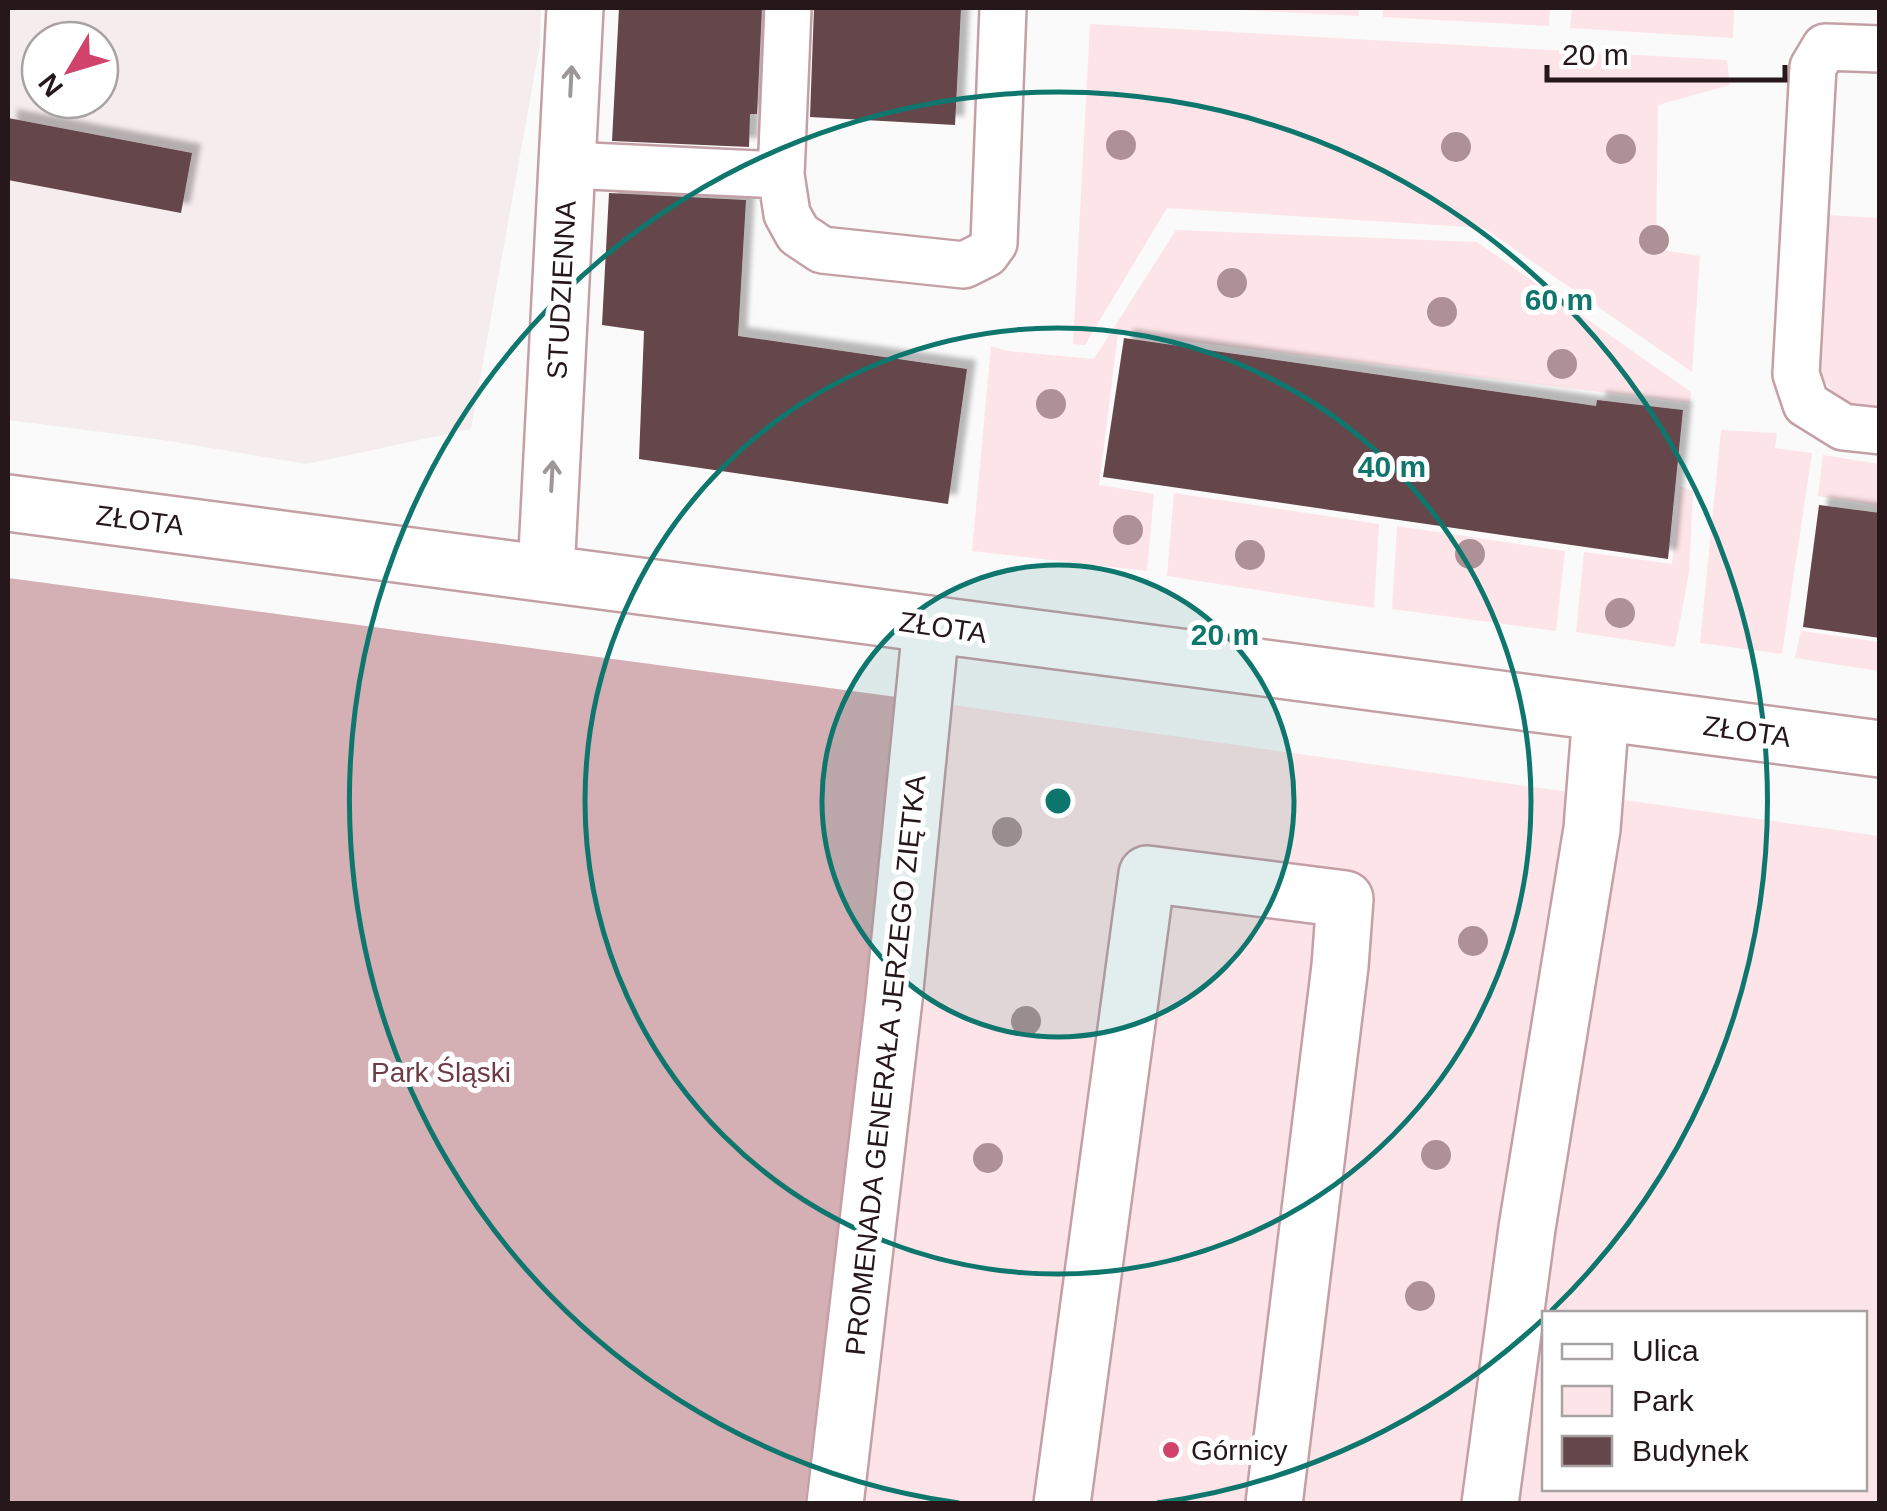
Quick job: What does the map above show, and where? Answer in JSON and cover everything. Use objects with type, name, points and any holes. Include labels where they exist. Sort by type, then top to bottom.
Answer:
[{"type":"street","name":"STUDZIENNA","points":[[546,573],[575,8]]},
{"type":"street","name":"ZŁOTA","points":[[8,503],[1880,749]]},
{"type":"street","name":"PROMENADA GENERAŁA JERZEGO ZIĘTKA","points":[[835,1504],[892,1018],[931,626]]},
{"type":"street","points":[[1490,1504],[1534,1305],[1592,829],[1601,712]]},
{"type":"street","points":[[1062,1504],[1146,874],[1344,899],[1340,966],[1274,1504]]},
{"type":"lane","points":[[788,8],[781,175],[788,214],[798,234],[822,250],[964,265],[986,254],[994,243],[1003,8]]},
{"type":"lane","points":[[1880,49],[1825,47],[1813,67],[1796,374],[1806,404],[1844,427],[1880,431]]},
{"type":"lane","points":[[568,165],[781,175]]},
{"type":"shaded area","points":[[8,8],[541,8],[540,44],[471,429],[307,464],[8,420]]},
{"type":"green space","points":[[1203,8],[1359,8],[1359,16]]},
{"type":"green space","points":[[1383,8],[1550,8],[1549,26],[1383,17]]},
{"type":"green space","points":[[1572,8],[1734,8],[1733,38],[1570,28]]},
{"type":"green space","points":[[1090,24],[1727,60],[1730,85],[1658,105],[1656,249],[1700,256],[1692,372],[1484,228],[1167,208],[1085,345],[1073,344]]},
{"type":"green space","points":[[1828,215],[1879,218],[1879,411],[1853,407],[1835,396],[1819,372]]},
{"type":"green space","points":[[1176,230],[1477,242],[1691,392],[1690,403],[1118,333],[1099,485],[1154,494],[1147,571],[972,551],[991,346],[1094,359]]},
{"type":"green space","points":[[1721,430],[1777,433],[1775,448],[1812,453],[1782,654],[1700,643]]},
{"type":"green space","points":[[1823,455],[1879,464],[1879,506],[1818,496]]},
{"type":"green space","points":[[1680,486],[1693,491],[1689,573],[1675,647],[1576,632],[1584,552],[1672,564]]},
{"type":"green space","points":[[1174,493],[1379,524],[1374,608],[1167,576]]},
{"type":"green space","points":[[1397,526],[1565,551],[1556,631],[1392,609]]},
{"type":"green space","name":"Park Śląski","points":[[8,578],[904,698],[1879,836],[1879,1503],[8,1503]]},
{"type":"green space","points":[[8,578],[904,698],[805,1503],[8,1504]]},
{"type":"green space","points":[[1801,631],[1879,642],[1879,671],[1795,658]]},
{"type":"building","points":[[619,8],[762,8],[757,114],[750,114],[749,147],[612,141]]},
{"type":"building","points":[[814,8],[961,8],[955,125],[810,117]]},
{"type":"building","points":[[8,118],[192,153],[181,213],[8,180]]},
{"type":"building","points":[[609,193],[746,200],[738,336],[967,369],[948,504],[639,459],[644,331],[602,325]]},
{"type":"building","points":[[1124,338],[1596,406],[1597,400],[1683,410],[1668,559],[1103,477]]},
{"type":"building","points":[[1819,505],[1880,513],[1880,638],[1803,627]]},
{"type":"place","name":"Górnicy","points":[[1171,1450]]}]
